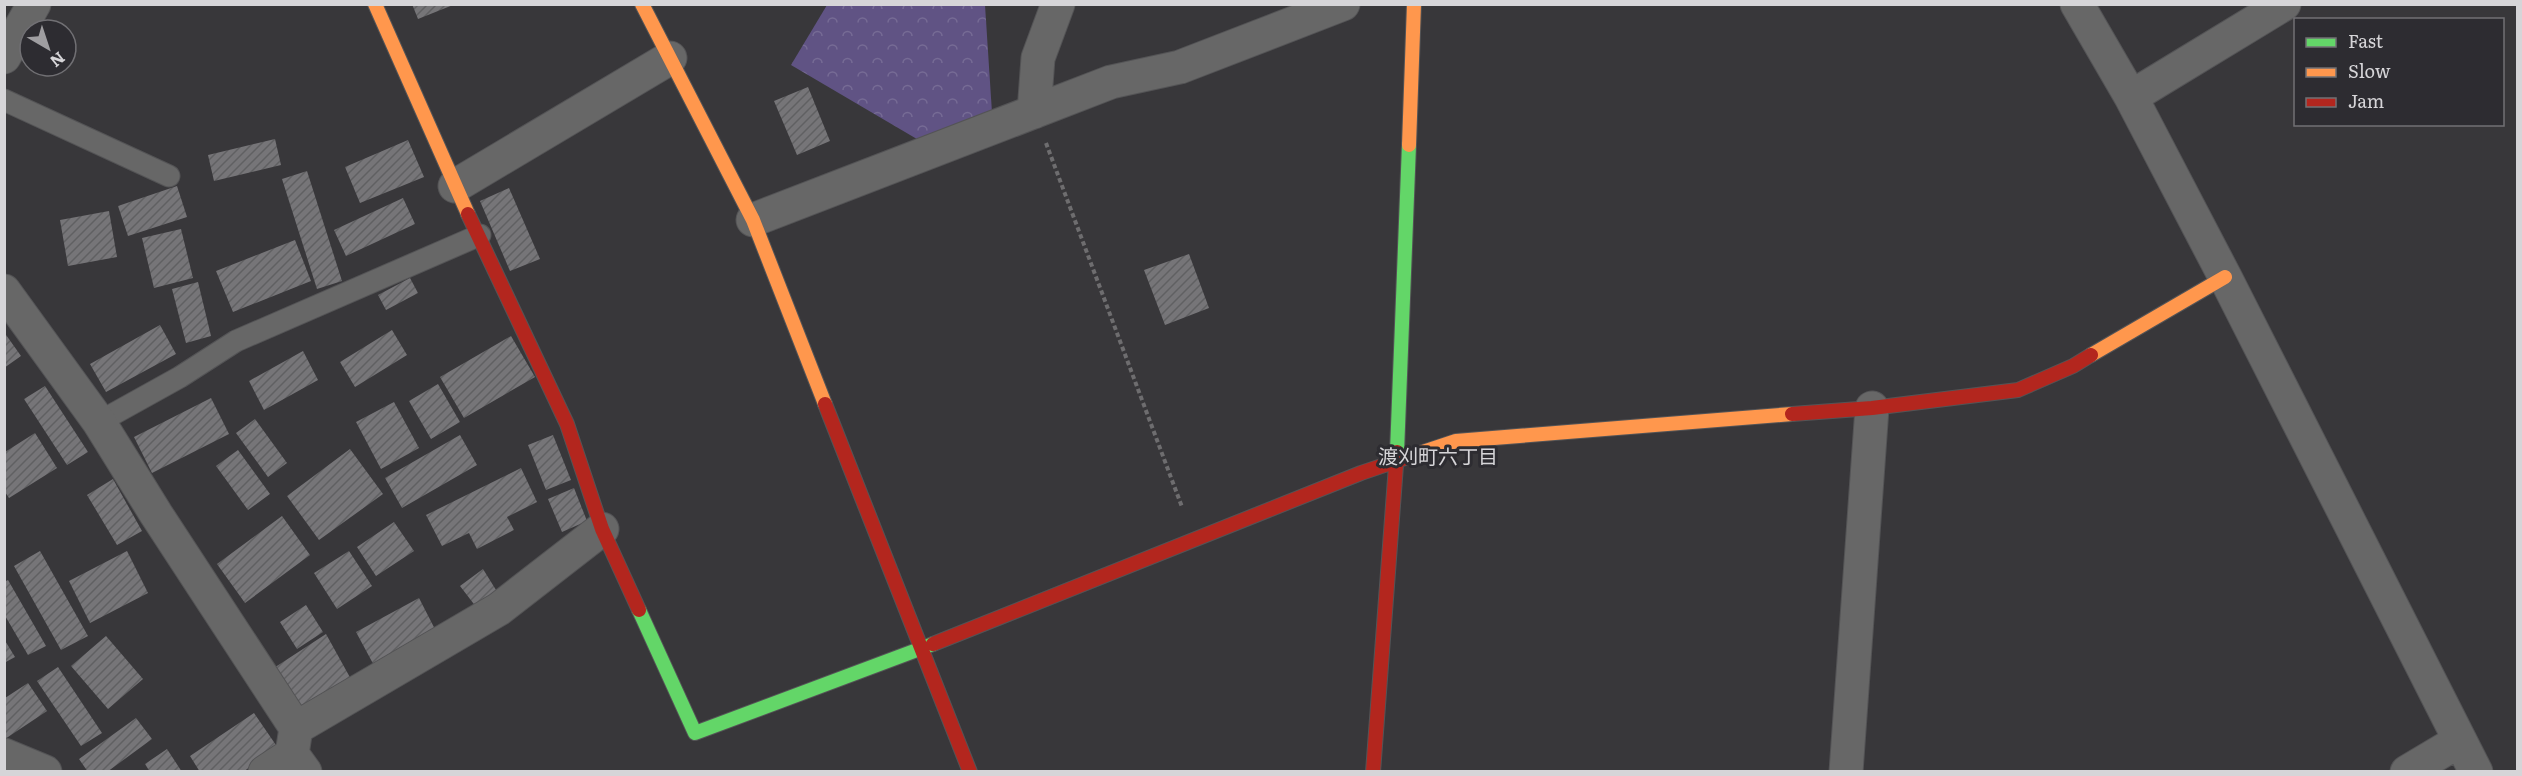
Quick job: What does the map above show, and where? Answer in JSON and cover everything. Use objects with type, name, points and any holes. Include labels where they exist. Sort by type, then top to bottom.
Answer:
[{"type":"street","points":[[4,57],[33,4]]},
{"type":"street","points":[[375,4],[455,186],[567,424],[602,529],[695,733],[922,649],[1194,540],[1397,461],[1455,441],[1872,408],[2018,390],[2073,366],[2225,277]]},
{"type":"street","points":[[642,4],[753,220],[970,771]]},
{"type":"street","points":[[1034,112],[1038,58],[1058,4]]},
{"type":"street","points":[[753,220],[1111,82],[1180,67],[1343,4]]},
{"type":"street","points":[[1373,771],[1397,461],[1414,4]]},
{"type":"street","points":[[2077,4],[2131,97],[2225,277],[2476,771]]},
{"type":"street","points":[[2131,97],[2284,4]]},
{"type":"street","points":[[455,186],[670,58]]},
{"type":"street","points":[[4,291],[99,422],[156,514],[289,756],[500,609],[602,529]]},
{"type":"street","points":[[1846,771],[1872,408]]},
{"type":"street","points":[[2407,771],[2459,741]]},
{"type":"street","points":[[4,755],[45,771]]},
{"type":"lane","points":[[4,100],[169,176]]},
{"type":"lane","points":[[99,422],[180,377],[236,341],[480,235]]},
{"type":"path","points":[[1034,112],[1194,540]]},
{"type":"green space","points":[[827,5],[985,5],[992,113],[922,142],[791,65]]},
{"type":"building","points":[[412,4],[453,4],[453,5],[418,19]]},
{"type":"building","points":[[808,87],[830,141],[797,155],[774,101]]},
{"type":"building","points":[[275,139],[281,165],[214,181],[208,155]]},
{"type":"building","points":[[408,140],[424,177],[360,203],[345,167]]},
{"type":"building","points":[[307,171],[342,281],[317,289],[282,179]]},
{"type":"building","points":[[177,186],[187,217],[128,236],[118,206]]},
{"type":"building","points":[[509,188],[540,259],[510,271],[480,201]]},
{"type":"building","points":[[403,198],[415,224],[346,256],[334,230]]},
{"type":"building","points":[[109,211],[117,257],[68,266],[60,220]]},
{"type":"building","points":[[181,229],[193,278],[154,288],[142,238]]},
{"type":"building","points":[[295,240],[311,281],[233,312],[216,271]]},
{"type":"building","points":[[1189,254],[1209,308],[1165,325],[1144,270]]},
{"type":"building","points":[[410,278],[418,293],[386,310],[378,295]]},
{"type":"building","points":[[198,282],[211,336],[186,343],[172,289]]},
{"type":"building","points":[[160,325],[176,354],[106,392],[90,364]]},
{"type":"building","points":[[392,330],[407,355],[355,387],[340,362]]},
{"type":"building","points":[[4,332],[21,356],[4,368]]},
{"type":"building","points":[[511,336],[535,377],[464,418],[440,377]]},
{"type":"building","points":[[303,351],[318,380],[264,410],[249,381]]},
{"type":"building","points":[[438,384],[460,422],[431,439],[409,401]]},
{"type":"building","points":[[45,386],[88,452],[67,465],[24,399]]},
{"type":"building","points":[[211,398],[229,434],[152,473],[134,437]]},
{"type":"building","points":[[394,402],[419,448],[381,469],[356,422]]},
{"type":"building","points":[[255,419],[287,463],[268,477],[236,433]]},
{"type":"building","points":[[35,433],[57,468],[9,498],[5,492],[5,452]]},
{"type":"building","points":[[460,435],[477,465],[402,508],[385,478]]},
{"type":"building","points":[[553,435],[571,480],[546,490],[528,445]]},
{"type":"building","points":[[350,449],[383,494],[319,540],[287,496]]},
{"type":"building","points":[[238,450],[270,494],[248,510],[216,466]]},
{"type":"building","points":[[521,468],[537,502],[507,517],[514,530],[477,549],[469,533],[442,546],[426,515]]},
{"type":"building","points":[[113,479],[142,531],[117,545],[87,495]]},
{"type":"building","points":[[574,488],[587,521],[562,532],[548,499]]},
{"type":"building","points":[[282,516],[310,555],[245,603],[217,564]]},
{"type":"building","points":[[394,522],[414,551],[376,576],[357,547]]},
{"type":"building","points":[[40,551],[88,636],[61,650],[14,566]]},
{"type":"building","points":[[127,551],[148,593],[90,623],[69,581]]},
{"type":"building","points":[[349,551],[372,586],[337,609],[314,573]]},
{"type":"building","points":[[483,569],[501,598],[480,612],[460,586]]},
{"type":"building","points":[[8,580],[46,646],[28,655],[4,614],[4,582]]},
{"type":"building","points":[[419,598],[439,637],[377,671],[356,632]]},
{"type":"building","points":[[306,605],[323,632],[297,649],[280,622]]},
{"type":"building","points":[[326,634],[352,681],[290,722],[260,677]]},
{"type":"building","points":[[106,636],[143,679],[108,709],[71,666]]},
{"type":"building","points":[[4,639],[15,657],[4,663]]},
{"type":"building","points":[[58,667],[102,733],[81,746],[37,681]]},
{"type":"building","points":[[28,683],[47,711],[5,739],[5,698]]},
{"type":"building","points":[[254,713],[278,748],[243,772],[200,772],[190,756]]},
{"type":"building","points":[[136,718],[152,739],[107,772],[88,772],[79,759]]},
{"type":"building","points":[[167,749],[182,772],[150,772],[145,764]]},
{"type":"traffic: fast","points":[[1397,452],[1409,145]]},
{"type":"traffic: fast","points":[[639,610],[695,733],[933,644]]},
{"type":"traffic: slow","points":[[375,4],[468,214]]},
{"type":"traffic: slow","points":[[642,4],[753,220],[825,404]]},
{"type":"traffic: slow","points":[[1409,145],[1414,4]]},
{"type":"traffic: slow","points":[[2091,355],[2225,277]]},
{"type":"traffic: slow","points":[[1408,457],[1456,441],[1792,414]]},
{"type":"traffic: jam","points":[[468,214],[567,424],[602,529],[639,610]]},
{"type":"traffic: jam","points":[[1792,414],[1872,408],[2018,390],[2073,366],[2091,355]]},
{"type":"traffic: jam","points":[[825,404],[970,772]]},
{"type":"traffic: jam","points":[[1373,772],[1397,452]]},
{"type":"traffic: jam","points":[[933,644],[1361,473],[1408,457]]},
{"type":"district","name":"渡刈町六丁目","points":[[1438,457]]}]
